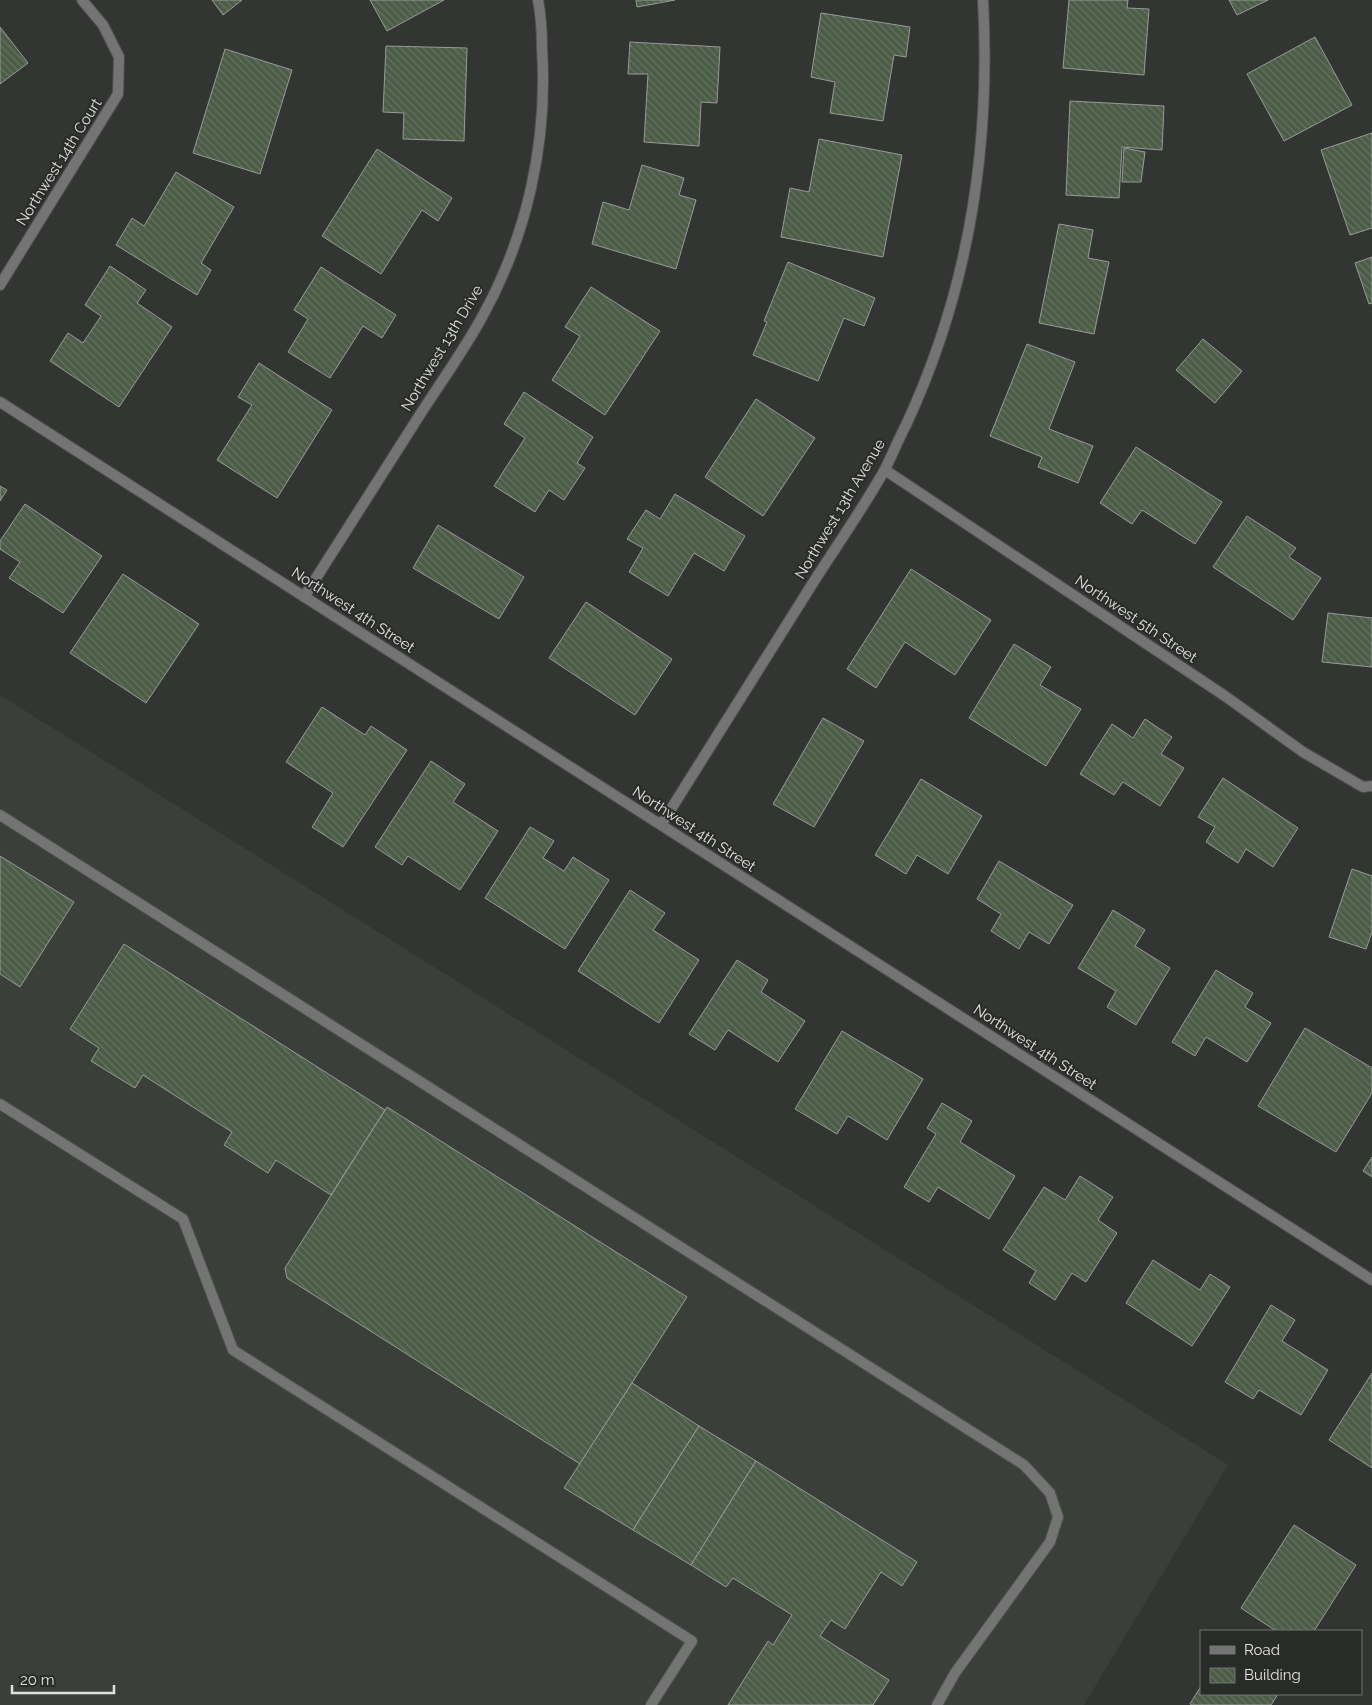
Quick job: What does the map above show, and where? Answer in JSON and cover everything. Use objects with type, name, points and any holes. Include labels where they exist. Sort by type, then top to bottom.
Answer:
[{"type":"street","name":"Northwest 14th Court","points":[[0,285],[118,94],[119,57],[103,25],[82,0]]},
{"type":"street","name":"Northwest 13th Drive","points":[[304,597],[481,318],[508,261],[528,201],[535,170],[543,107],[544,75],[538,0]]},
{"type":"street","name":"Northwest 13th Avenue","points":[[661,825],[885,470],[932,365],[957,285],[972,214],[982,141],[985,100],[983,0]]},
{"type":"street","name":"Northwest 4th Street","points":[[0,402],[1372,1280]]},
{"type":"street","name":"Northwest 5th Street","points":[[885,470],[1225,696],[1303,752],[1363,787],[1372,786]]},
{"type":"street","points":[[0,815],[1024,1465],[1050,1493],[1058,1517],[1050,1542],[955,1673],[937,1705]]},
{"type":"street","points":[[0,1104],[183,1219],[233,1350],[692,1641],[651,1705]]},
{"type":"shaded area","points":[[0,695],[1228,1465],[1084,1705],[0,1705]]},
{"type":"building","points":[[212,0],[242,0],[223,15]]},
{"type":"building","points":[[370,0],[444,0],[387,31]]},
{"type":"building","points":[[636,0],[675,0],[637,7]]},
{"type":"building","points":[[1069,0],[1128,0],[1127,8],[1149,9],[1144,75],[1063,68]]},
{"type":"building","points":[[1229,0],[1268,0],[1237,15]]},
{"type":"building","points":[[821,13],[910,27],[906,57],[894,55],[883,121],[830,113],[835,82],[811,77]]},
{"type":"building","points":[[0,27],[28,63],[0,84]]},
{"type":"building","points":[[1315,37],[1352,105],[1284,141],[1247,74]]},
{"type":"building","points":[[630,42],[720,47],[717,103],[701,102],[699,146],[644,142],[648,74],[628,74]]},
{"type":"building","points":[[386,46],[467,48],[464,141],[403,139],[404,113],[383,112]]},
{"type":"building","points":[[225,49],[292,70],[260,174],[193,153]]},
{"type":"building","points":[[1070,101],[1164,106],[1162,150],[1122,147],[1119,198],[1066,195]]},
{"type":"building","points":[[1372,133],[1372,228],[1350,235],[1321,150]]},
{"type":"building","points":[[819,139],[902,155],[883,257],[781,237],[790,188],[809,192]]},
{"type":"building","points":[[1124,148],[1145,152],[1141,182],[1122,182]]},
{"type":"building","points":[[377,149],[452,198],[438,221],[422,210],[381,274],[322,236]]},
{"type":"building","points":[[642,165],[684,178],[679,195],[696,200],[676,269],[592,244],[603,202],[629,210]]},
{"type":"building","points":[[176,172],[234,207],[201,263],[211,270],[197,295],[116,245],[132,218],[144,226]]},
{"type":"building","points":[[1059,224],[1093,230],[1088,258],[1109,262],[1094,334],[1039,323]]},
{"type":"building","points":[[1372,257],[1372,303],[1369,304],[1355,263]]},
{"type":"building","points":[[788,262],[875,298],[864,326],[844,318],[818,381],[753,355],[767,322],[764,321]]},
{"type":"building","points":[[110,266],[146,290],[137,303],[172,327],[119,407],[50,361],[68,333],[83,343],[101,316],[85,305]]},
{"type":"building","points":[[321,267],[396,315],[382,338],[363,326],[330,378],[288,352],[308,319],[294,310]]},
{"type":"building","points":[[591,287],[660,331],[605,415],[552,380],[580,336],[565,327]]},
{"type":"building","points":[[1203,339],[1242,371],[1215,403],[1176,370]]},
{"type":"building","points":[[1027,344],[1075,362],[1049,429],[1093,446],[1078,483],[1038,467],[1042,457],[990,436]]},
{"type":"building","points":[[259,363],[332,410],[277,498],[217,460],[252,405],[238,397]]},
{"type":"building","points":[[524,392],[593,437],[577,463],[585,468],[564,500],[549,490],[535,512],[494,486],[525,438],[504,424]]},
{"type":"building","points":[[756,399],[815,438],[763,516],[705,477]]},
{"type":"building","points":[[1136,447],[1222,502],[1195,544],[1142,510],[1132,524],[1100,503]]},
{"type":"building","points":[[0,486],[7,490],[0,501]]},
{"type":"building","points":[[675,494],[745,536],[724,571],[694,553],[668,596],[629,572],[643,548],[627,539],[646,510],[660,519]]},
{"type":"building","points":[[25,504],[102,556],[63,613],[9,578],[20,562],[0,549],[0,541]]},
{"type":"building","points":[[1247,516],[1296,548],[1289,557],[1321,578],[1293,620],[1213,567]]},
{"type":"building","points":[[438,525],[524,577],[499,619],[413,568]]},
{"type":"building","points":[[911,569],[991,620],[955,675],[905,642],[876,688],[847,669]]},
{"type":"building","points":[[123,574],[199,624],[146,703],[70,653]]},
{"type":"building","points":[[586,602],[672,659],[635,715],[549,658]]},
{"type":"building","points":[[1328,613],[1372,618],[1372,667],[1322,662]]},
{"type":"building","points":[[1014,644],[1051,667],[1040,685],[1081,709],[1046,766],[969,718]]},
{"type":"building","points":[[322,707],[365,735],[371,726],[407,750],[343,847],[312,827],[333,793],[286,762]]},
{"type":"building","points":[[823,718],[864,741],[814,827],[773,804]]},
{"type":"building","points":[[1145,719],[1172,737],[1161,754],[1184,768],[1160,806],[1123,782],[1114,795],[1080,774],[1112,724],[1133,738]]},
{"type":"building","points":[[431,761],[465,784],[453,802],[498,831],[460,890],[408,856],[402,865],[375,847]]},
{"type":"building","points":[[1223,778],[1298,828],[1273,867],[1246,849],[1238,863],[1206,842],[1215,827],[1198,817]]},
{"type":"building","points":[[921,779],[982,816],[948,874],[917,855],[906,874],[875,855]]},
{"type":"building","points":[[530,827],[554,841],[543,858],[564,871],[573,857],[609,880],[565,949],[485,898]]},
{"type":"building","points":[[0,856],[74,902],[20,987],[0,974]]},
{"type":"building","points":[[999,861],[1073,905],[1049,944],[1029,932],[1019,949],[991,931],[1001,914],[977,899]]},
{"type":"building","points":[[1352,869],[1372,876],[1372,932],[1366,949],[1329,937]]},
{"type":"building","points":[[630,890],[665,913],[653,930],[699,960],[659,1023],[578,971]]},
{"type":"building","points":[[1113,910],[1145,930],[1135,946],[1170,968],[1136,1025],[1107,1007],[1116,991],[1078,968]]},
{"type":"building","points":[[124,944],[385,1110],[331,1195],[276,1160],[268,1173],[224,1145],[232,1132],[143,1075],[135,1088],[91,1061],[99,1048],[70,1029]]},
{"type":"building","points":[[737,960],[768,980],[761,992],[805,1021],[778,1062],[728,1030],[715,1050],[689,1034]]},
{"type":"building","points":[[1216,970],[1253,993],[1245,1007],[1271,1023],[1247,1062],[1206,1037],[1195,1056],[1172,1042]]},
{"type":"building","points":[[1305,1028],[1372,1068],[1372,1093],[1336,1152],[1258,1106]]},
{"type":"building","points":[[842,1031],[923,1079],[887,1140],[848,1116],[837,1134],[795,1109]]},
{"type":"building","points":[[942,1103],[972,1121],[960,1142],[1015,1176],[989,1219],[938,1187],[929,1202],[904,1187],[936,1134],[927,1128]]},
{"type":"building","points":[[387,1107],[687,1297],[580,1464],[287,1278],[285,1268]]},
{"type":"building","points":[[1372,1157],[1372,1177],[1363,1171]]},
{"type":"building","points":[[1080,1176],[1113,1197],[1098,1220],[1117,1233],[1086,1282],[1072,1273],[1055,1300],[1029,1283],[1036,1271],[1003,1250],[1044,1187],[1065,1200]]},
{"type":"building","points":[[1153,1260],[1200,1290],[1210,1274],[1230,1287],[1192,1346],[1126,1303]]},
{"type":"building","points":[[1271,1305],[1295,1320],[1282,1341],[1328,1370],[1301,1415],[1259,1390],[1253,1399],[1225,1382]]},
{"type":"building","points":[[1372,1373],[1372,1468],[1329,1440]]},
{"type":"building","points":[[632,1383],[699,1426],[633,1530],[564,1488]]},
{"type":"building","points":[[699,1426],[756,1461],[691,1565],[633,1530]]},
{"type":"building","points":[[756,1461],[917,1562],[902,1586],[881,1572],[845,1629],[831,1620],[820,1636],[889,1680],[873,1705],[728,1705],[768,1641],[773,1645],[792,1615],[733,1578],[726,1587],[691,1565]]},
{"type":"building","points":[[1294,1525],[1356,1565],[1315,1630],[1274,1630],[1241,1608]]},
{"type":"building","points":[[1200,1688],[1200,1695],[1277,1695],[1271,1705],[1190,1704]]}]
